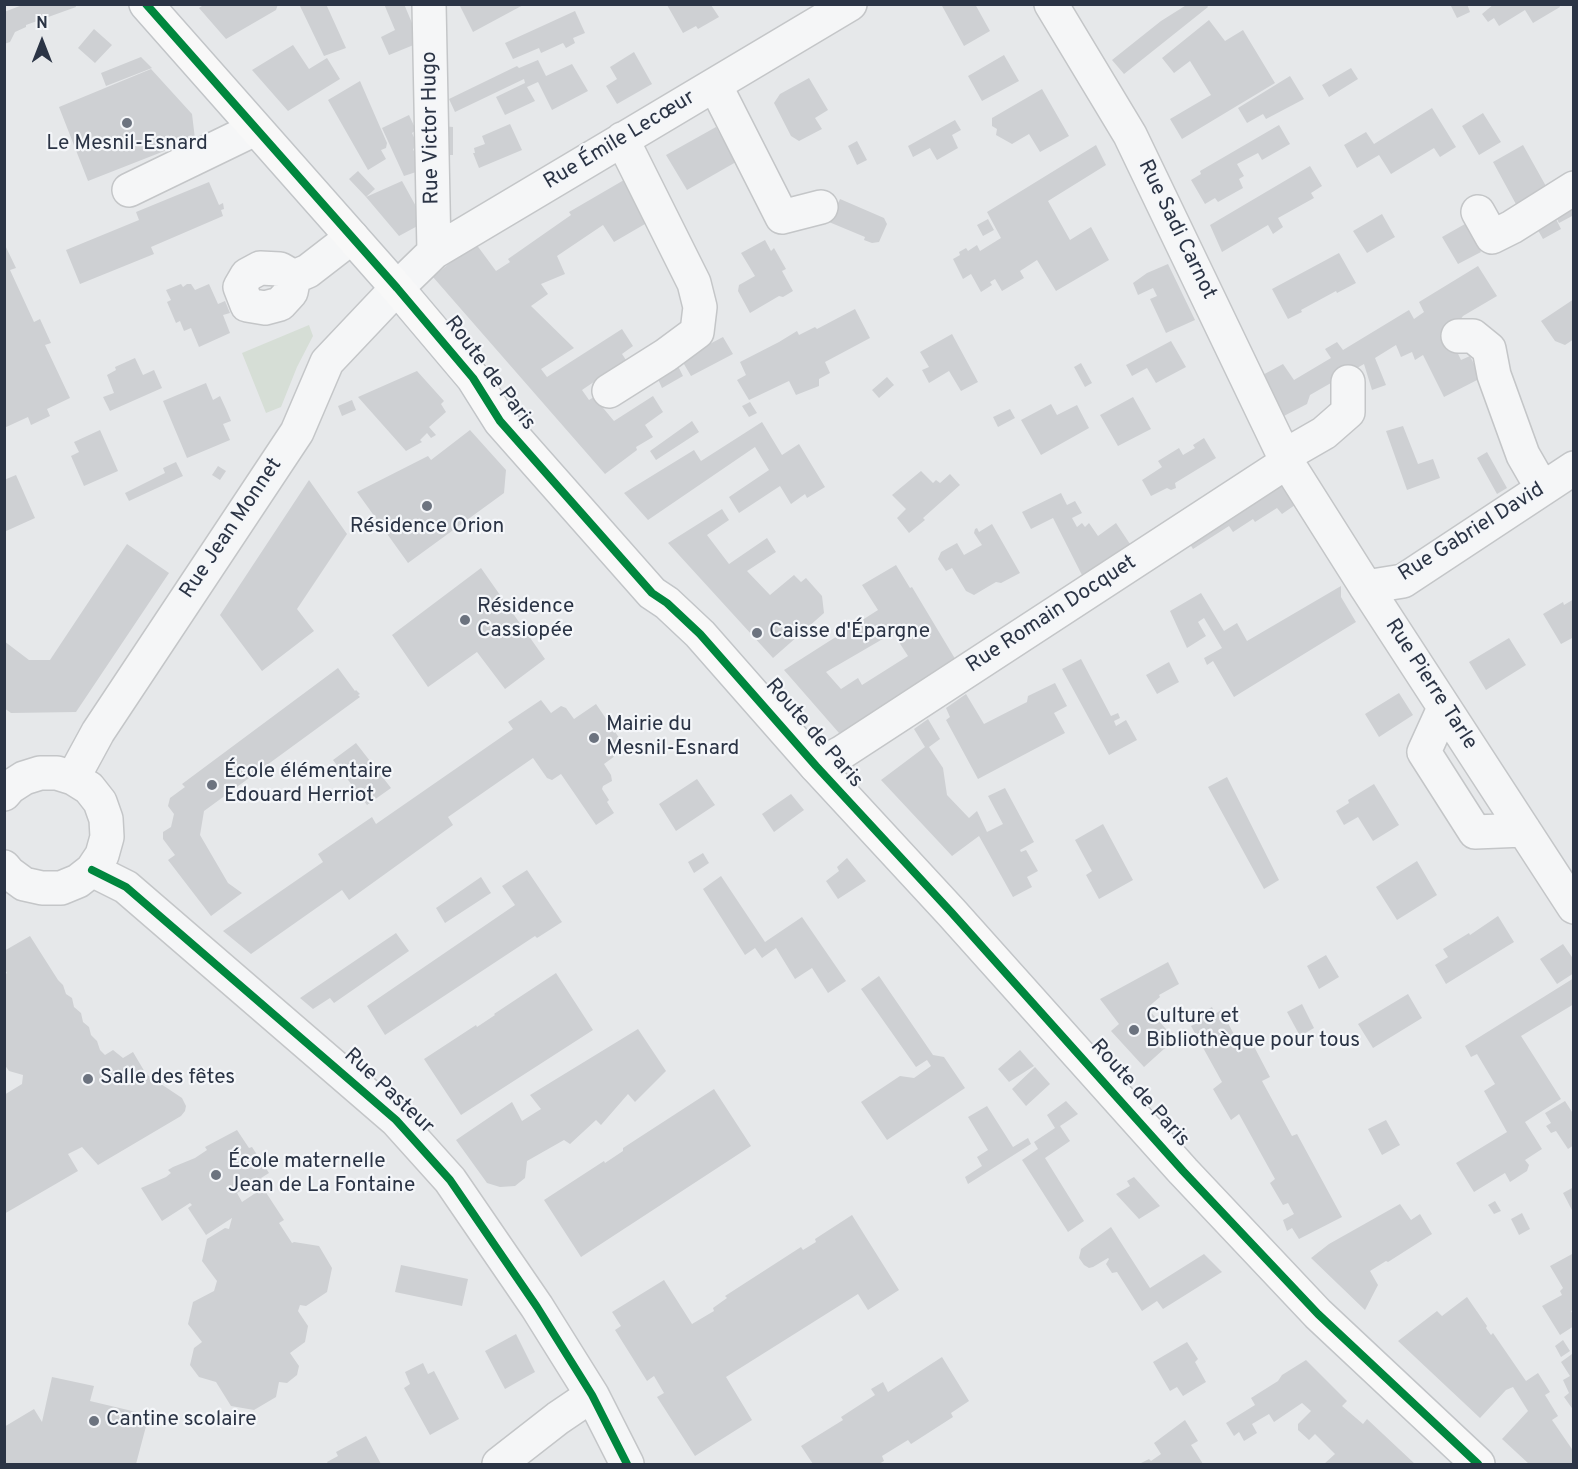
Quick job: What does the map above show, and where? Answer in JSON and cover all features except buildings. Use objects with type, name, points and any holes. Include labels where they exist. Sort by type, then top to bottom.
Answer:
[{"type":"main road","name":"Route de Paris","points":[[146,4],[397,288],[473,378],[514,439],[652,593],[667,603],[700,634],[816,766],[951,912],[1183,1171],[1318,1314],[1478,1464]]},
{"type":"street","name":"Rue Victor Hugo","points":[[429,4],[434,252]]},
{"type":"street","name":"Rue Émile Lecœur","points":[[397,288],[434,252],[850,4]]},
{"type":"street","name":"Rue Sadi Carnot","points":[[1052,4],[1130,135],[1286,459]]},
{"type":"street","points":[[715,85],[782,218],[821,207]]},
{"type":"street","points":[[129,190],[255,129]]},
{"type":"street","points":[[609,391],[666,355],[697,332],[700,307],[694,283],[622,139]]},
{"type":"street","points":[[1478,212],[1492,237],[1574,188]]},
{"type":"street","points":[[294,277],[308,271],[352,237]]},
{"type":"street","name":"Rue Jean Monnet","points":[[73,778],[98,732],[297,432],[327,362],[397,288]]},
{"type":"street","points":[[1458,336],[1473,336],[1490,349],[1494,375],[1523,455],[1542,488]]},
{"type":"street","name":"Rue Romain Docquet","points":[[816,766],[841,753],[1324,433],[1348,412],[1348,382]]},
{"type":"street","name":"Rue Pierre Tarle","points":[[1286,459],[1366,587],[1574,907]]},
{"type":"street","name":"Rue Gabriel David","points":[[1366,587],[1403,581],[1574,468]]},
{"type":"street","points":[[6,787],[40,773],[57,773],[73,778],[88,788],[100,802],[106,819],[107,837],[102,855],[92,870],[78,882],[61,888],[42,888],[24,884],[6,873]]},
{"type":"street","name":"Rue Pasteur","points":[[92,870],[126,887],[396,1120],[450,1180],[537,1307],[592,1395],[627,1464]]},
{"type":"street","points":[[499,1464],[592,1395]]},
{"type":"shaded area","points":[[309,325],[313,336],[297,367],[281,407],[266,413],[242,353]]},
{"type":"cycle path","points":[[146,4],[397,288],[473,378],[500,421],[652,593],[667,603],[700,634],[816,766],[951,912],[1183,1171],[1318,1314],[1478,1464]]},
{"type":"cycle path","points":[[92,870],[126,887],[396,1120],[450,1180],[537,1307],[592,1395],[627,1464]]},
{"type":"place","name":"Le Mesnil-Esnard","points":[[127,123]]},
{"type":"place","name":"Résidence Orion","points":[[427,506]]},
{"type":"place","name":"Résidence Cassiopée","points":[[465,620]]},
{"type":"place","name":"Caisse d'Épargne","points":[[757,633]]},
{"type":"place","name":"Mairie du Mesnil-Esnard","points":[[594,738]]},
{"type":"place","name":"École élémentaire Edouard Herriot","points":[[212,785]]},
{"type":"place","name":"Culture et Bibliothèque pour tous","points":[[1134,1030]]},
{"type":"place","name":"Salle des fêtes","points":[[88,1079]]},
{"type":"place","name":"École maternelle Jean de La Fontaine","points":[[216,1175]]},
{"type":"place","name":"Cantine scolaire","points":[[94,1421]]}]
